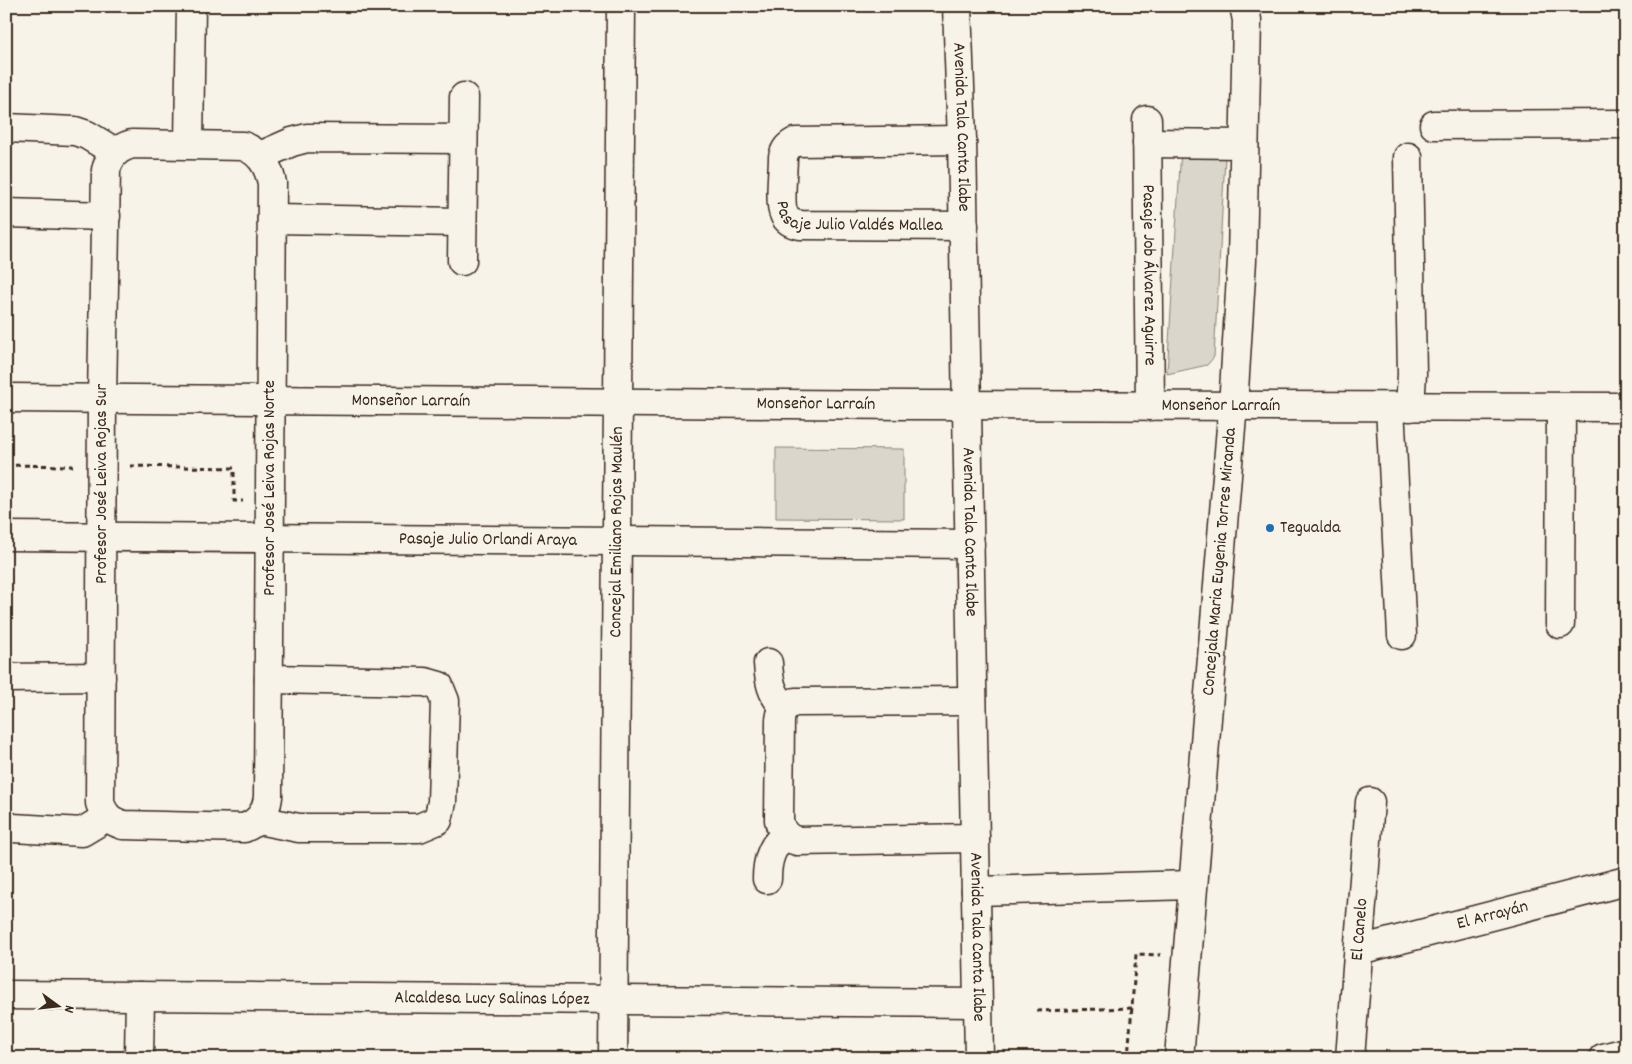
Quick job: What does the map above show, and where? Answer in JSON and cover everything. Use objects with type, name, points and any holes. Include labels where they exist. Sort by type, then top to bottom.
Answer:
[{"type":"street","points":[[189,144],[191,6]]},
{"type":"street","name":"Concejal Emiliano Rojas Maulén","points":[[613,1058],[621,6]]},
{"type":"street","name":"Avenida Tala Canta Ilabe","points":[[957,6],[964,226],[979,1058]]},
{"type":"street","name":"Concejala Maria Eugenia Torres Miranda","points":[[1179,1058],[1233,406],[1242,260],[1247,20],[1244,6]]},
{"type":"street","points":[[462,261],[464,97]]},
{"type":"street","points":[[1434,126],[1626,124]]},
{"type":"street","points":[[6,128],[75,131],[87,135],[115,152],[132,144],[189,144],[243,146],[260,156],[286,144],[307,138],[463,139]]},
{"type":"street","name":"Pasaje Job Álvarez Aguirre","points":[[1150,406],[1147,132],[1244,144]]},
{"type":"street","name":"Pasaje Julio Valdés Mallea","points":[[962,140],[794,142],[785,150],[783,157],[782,208],[788,220],[794,224],[801,225],[964,226]]},
{"type":"street","name":"Profesor José Leiva Rojas Sur","points":[[107,817],[103,810],[100,795],[102,399],[106,170],[109,160],[115,152]]},
{"type":"street","name":"Profesor José Leiva Rojas Norte","points":[[258,820],[264,813],[268,797],[272,219],[272,183],[269,172],[260,156]]},
{"type":"street","points":[[1402,635],[1400,407],[1412,374],[1408,157]]},
{"type":"street","points":[[6,213],[106,216]]},
{"type":"street","points":[[272,219],[462,222]]},
{"type":"street","name":"Monseñor Larraín","points":[[6,398],[1150,406],[1626,406]]},
{"type":"street","points":[[1560,624],[1561,406]]},
{"type":"street","name":"Pasaje Julio Orlandi Araya","points":[[6,536],[970,544]]},
{"type":"street","points":[[768,663],[774,694],[785,707]]},
{"type":"street","points":[[6,678],[101,677]]},
{"type":"street","points":[[6,825],[14,828],[82,832],[107,817],[122,825],[236,829],[252,825],[258,820],[299,828],[419,828],[438,820],[442,802],[445,701],[439,686],[425,682],[269,679]]},
{"type":"street","points":[[972,702],[795,702],[785,707],[781,713],[780,720],[778,820],[780,828],[785,835],[797,841],[975,838]]},
{"type":"street","name":"El Canelo","points":[[1350,1058],[1370,802]]},
{"type":"street","points":[[767,879],[767,866],[770,854],[785,835]]},
{"type":"street","name":"El Arrayán","points":[[1359,950],[1626,881]]},
{"type":"street","points":[[976,891],[1192,885]]},
{"type":"street","name":"Alcaldesa Lucy Salinas López","points":[[6,995],[978,1003]]},
{"type":"street","points":[[139,1058],[140,996]]},
{"type":"street","points":[[1603,1058],[1626,1052]]},
{"type":"path","points":[[6,465],[81,466],[81,450],[102,450]]},
{"type":"path","points":[[129,466],[234,468],[234,501],[250,501]]},
{"type":"path","points":[[1128,1058],[1136,954],[1187,957]]},
{"type":"path","points":[[1037,1011],[1132,1008]]},
{"type":"shaded area","points":[[1181,150],[1225,158],[1214,357],[1207,365],[1167,374]]},
{"type":"shaded area","points":[[776,448],[904,449],[904,519],[776,518]]},
{"type":"place","name":"Tegualda","points":[[1270,528]]}]
